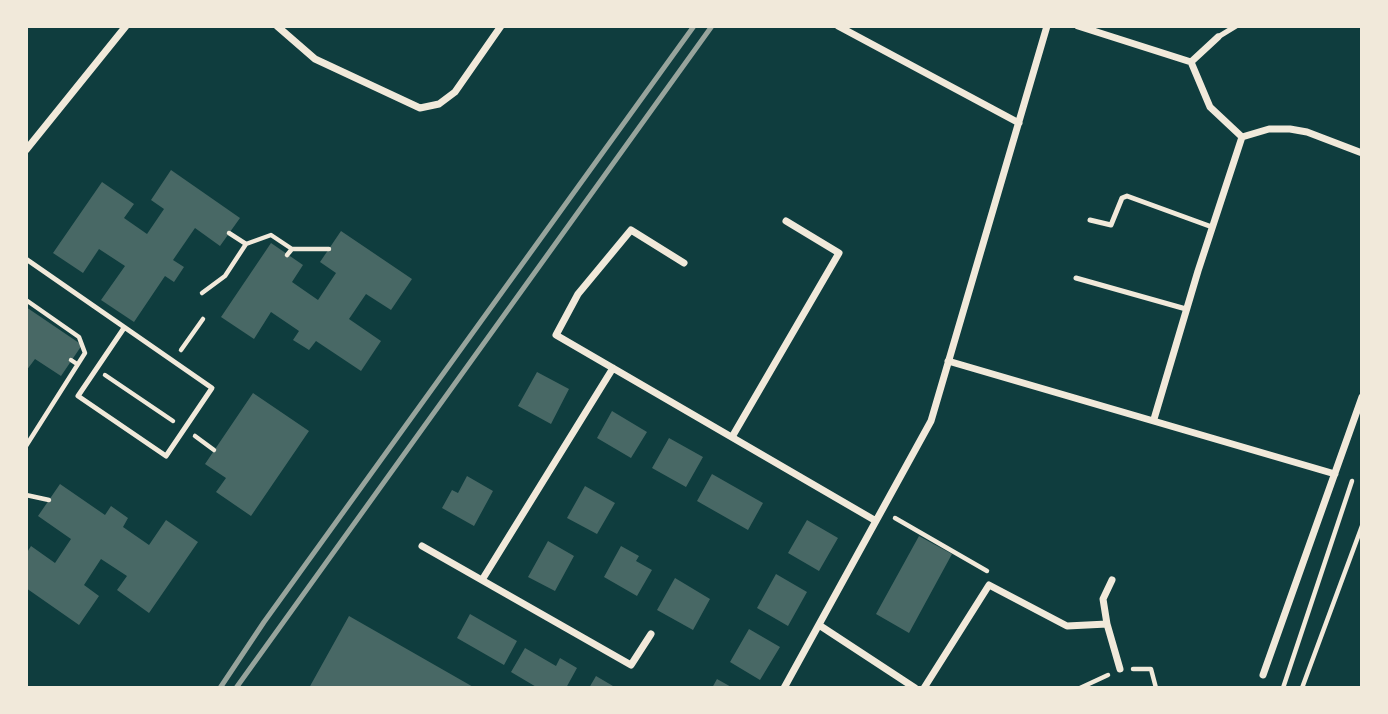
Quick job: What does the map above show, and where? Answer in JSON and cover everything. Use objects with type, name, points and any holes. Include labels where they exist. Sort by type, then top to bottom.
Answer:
[{"type":"street","points":[[26,150],[126,26]]},
{"type":"street","points":[[276,26],[315,58],[420,108],[439,104],[455,92],[501,26]]},
{"type":"street","points":[[838,26],[1019,123]]},
{"type":"street","points":[[784,688],[930,422],[1047,26]]},
{"type":"street","points":[[1078,26],[1191,62],[1210,107],[1242,137]]},
{"type":"street","points":[[1191,62],[1218,37]]},
{"type":"street","points":[[1242,137],[1269,129],[1290,129],[1307,132],[1362,153]]},
{"type":"street","points":[[1154,419],[1186,309],[1242,137]]},
{"type":"street","points":[[732,438],[839,254],[786,221]]},
{"type":"street","points":[[684,263],[631,230],[578,295],[556,335],[876,521]]},
{"type":"street","points":[[948,361],[1335,474]]},
{"type":"street","points":[[482,580],[613,368]]},
{"type":"street","points":[[1263,675],[1362,397]]},
{"type":"street","points":[[422,546],[631,665],[651,634]]},
{"type":"street","points":[[1112,580],[1103,599],[1120,670]]},
{"type":"street","points":[[924,688],[989,585],[1067,625],[1107,624]]},
{"type":"street","points":[[819,625],[915,688]]},
{"type":"lane","points":[[1218,37],[1236,26]]},
{"type":"lane","points":[[1090,220],[1111,225],[1122,198],[1127,196],[1212,226]]},
{"type":"lane","points":[[26,259],[212,388],[166,456],[78,396],[124,328]]},
{"type":"lane","points":[[1076,278],[1186,309]]},
{"type":"path","points":[[229,233],[246,244]]},
{"type":"path","points":[[201,293],[225,276],[246,244],[271,235],[292,249],[329,250]]},
{"type":"path","points":[[287,254],[292,249]]},
{"type":"path","points":[[26,300],[79,337],[85,353],[26,446]]},
{"type":"path","points":[[173,361],[202,319]]},
{"type":"path","points":[[81,359],[214,450]]},
{"type":"path","points":[[71,360],[77,364]]},
{"type":"path","points":[[1283,688],[1352,481]]},
{"type":"path","points":[[26,495],[48,500]]},
{"type":"path","points":[[882,510],[999,578],[989,585]]},
{"type":"path","points":[[1302,688],[1362,526]]},
{"type":"path","points":[[1080,688],[1120,670],[1151,669],[1156,688]]},
{"type":"building","points":[[171,170],[240,218],[220,246],[195,228],[173,260],[184,267],[174,282],[165,276],[134,322],[101,300],[125,266],[99,249],[83,273],[53,253],[102,182],[134,204],[124,218],[147,234],[164,209],[151,200]]},
{"type":"building","points":[[341,231],[412,279],[391,310],[366,294],[349,319],[381,341],[361,371],[316,341],[309,350],[293,340],[299,331],[271,312],[254,339],[221,317],[271,243],[303,265],[292,282],[318,300],[336,273],[320,262]]},
{"type":"building","points":[[26,307],[82,345],[61,376],[35,359],[26,371]]},
{"type":"building","points":[[537,372],[569,389],[551,424],[518,406]]},
{"type":"building","points":[[253,393],[309,431],[251,516],[216,492],[226,478],[205,464]]},
{"type":"building","points":[[612,411],[647,432],[631,458],[597,438]]},
{"type":"building","points":[[669,438],[703,457],[686,487],[652,468]]},
{"type":"building","points":[[712,474],[763,503],[748,530],[697,501]]},
{"type":"building","points":[[467,476],[493,491],[474,526],[442,508],[452,490],[458,493]]},
{"type":"building","points":[[60,484],[105,515],[111,506],[128,518],[123,527],[149,545],[166,520],[198,542],[149,613],[117,590],[127,576],[101,559],[84,585],[99,596],[79,625],[26,588],[26,554],[31,546],[55,563],[71,539],[38,516]]},
{"type":"building","points":[[585,486],[615,503],[597,534],[567,518]]},
{"type":"building","points":[[807,520],[838,538],[819,571],[788,553]]},
{"type":"building","points":[[919,536],[952,554],[909,633],[876,614]]},
{"type":"building","points":[[548,541],[574,556],[555,591],[528,577]]},
{"type":"building","points":[[621,546],[639,556],[636,561],[652,570],[637,596],[604,577]]},
{"type":"building","points":[[776,574],[807,592],[788,626],[757,608]]},
{"type":"building","points":[[675,578],[710,599],[693,630],[657,610]]},
{"type":"building","points":[[470,614],[517,641],[504,665],[457,638]]},
{"type":"building","points":[[349,616],[475,688],[309,688]]},
{"type":"building","points":[[749,629],[780,647],[760,680],[730,662]]},
{"type":"building","points":[[525,648],[556,666],[560,658],[577,668],[566,688],[538,688],[511,672]]},
{"type":"building","points":[[596,676],[613,686],[612,688],[589,688]]},
{"type":"building","points":[[717,679],[733,688],[712,688]]},
{"type":"railway","points":[[220,688],[264,622],[694,26]]},
{"type":"railway","points":[[236,688],[712,26]]}]
